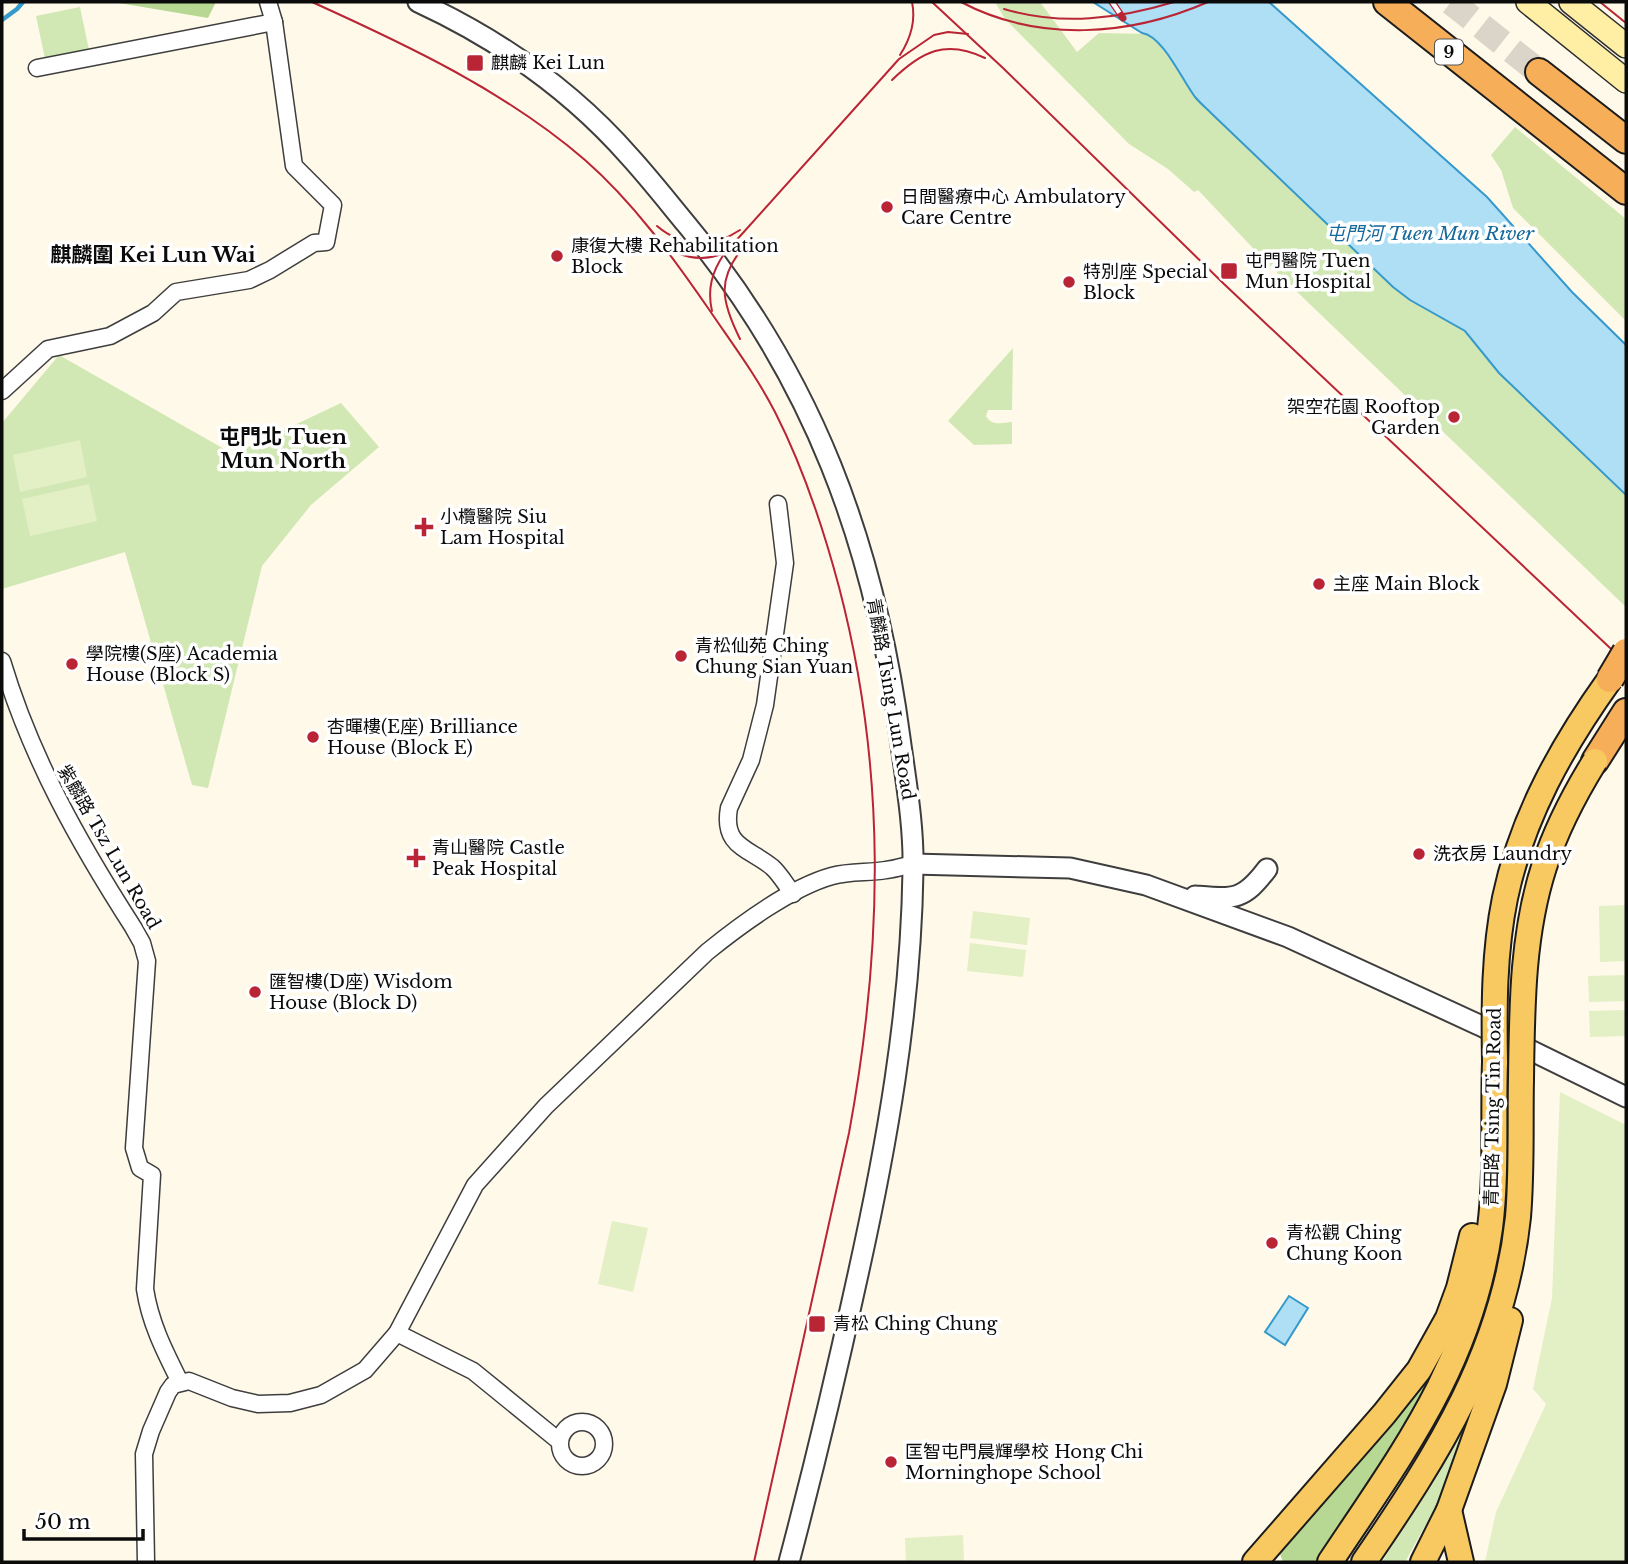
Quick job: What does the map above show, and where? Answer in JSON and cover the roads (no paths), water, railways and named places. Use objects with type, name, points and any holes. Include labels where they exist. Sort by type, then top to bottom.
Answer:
[{"type":"highway","name":"9","points":[[1387,2],[1626,191]]},
{"type":"highway","points":[[1539,72],[1626,140]]},
{"type":"highway","points":[[1604,174],[1626,200]]},
{"type":"highway","points":[[1618,671],[1626,652]]},
{"type":"highway","points":[[1595,761],[1626,712]]},
{"type":"highway","points":[[1595,761],[1626,725]]},
{"type":"main road","points":[[1528,2],[1626,81]]},
{"type":"main road","points":[[1570,2],[1626,46]]},
{"type":"main road","name":"青田路 Tsing Tin Road","points":[[1330,1562],[1419,1427],[1451,1365],[1468,1324],[1484,1262],[1495,1161],[1494,1004],[1505,898],[1525,829],[1556,763],[1574,731],[1618,671]]},
{"type":"main road","name":"青田路 Tsing Tin Road","points":[[1364,1562],[1447,1434],[1477,1371],[1505,1288],[1518,1215],[1525,966],[1538,890],[1550,850],[1565,814],[1595,761]]},
{"type":"main road","points":[[1255,1562],[1384,1414],[1435,1345],[1459,1288],[1468,1255],[1493,1102]]},
{"type":"main road","points":[[1423,1562],[1449,1510],[1494,1384],[1508,1333],[1516,1268],[1518,1215]]},
{"type":"main road","points":[[1449,1510],[1461,1562]]},
{"type":"street","points":[[3,387],[48,349],[110,336],[153,313],[176,292],[249,280],[314,243],[326,242],[333,205],[295,166],[274,22],[268,2]]},
{"type":"street","name":"青麟路 Tsing Lun Road","points":[[418,2],[488,37],[581,109],[629,155],[718,263],[783,361],[823,442],[855,528],[879,616],[895,701],[911,817],[911,948],[886,1139],[840,1355],[789,1562]]},
{"type":"street","points":[[37,68],[274,22]]},
{"type":"street","points":[[778,504],[785,563],[765,705],[757,742],[727,816],[733,839],[773,868],[793,894]]},
{"type":"street","name":"紫麟路 Tsz Lun Road","points":[[2,661],[24,729],[53,793],[142,943],[146,979],[134,1148],[140,1168],[152,1175],[145,1289],[153,1325],[180,1382]]},
{"type":"street","points":[[146,1562],[144,1454],[151,1431],[173,1385],[196,1382],[233,1398],[258,1404],[290,1403],[321,1395],[365,1370],[397,1333],[475,1185],[547,1106],[729,934],[793,894],[834,875],[886,870],[913,864],[1070,868],[1146,885],[1288,937],[1479,1025],[1626,1097]]},
{"type":"street","points":[[1170,893],[1216,898],[1241,895],[1253,888],[1267,869]]},
{"type":"street","points":[[397,1333],[474,1371],[559,1441]]},
{"type":"water","name":"屯門河 Tuen Mun River","points":[[1093,2],[1269,2],[1487,197],[1572,292],[1626,345],[1626,495],[1499,373],[1465,331],[1410,300],[1393,287],[1203,105],[1157,42]]},
{"type":"water","points":[[1289,1296],[1308,1308],[1285,1345],[1265,1332]]},
{"type":"waterway","points":[[2,20],[23,2]]},
{"type":"tunnel","points":[[1451,2],[1539,72]]},
{"type":"tram line","points":[[312,2],[419,53],[489,91],[554,135],[603,176],[651,230],[680,269],[768,398],[803,476],[833,565],[855,655],[866,724],[872,791],[875,859],[869,995],[849,1133],[754,1562]]},
{"type":"tram line","points":[[900,55],[912,29],[912,2]]},
{"type":"tram line","points":[[932,2],[1224,284],[1626,663]]},
{"type":"tram line","points":[[961,2],[1022,24],[1084,30],[1147,22],[1208,2]]},
{"type":"tram line","points":[[1004,9],[1069,19],[1132,13],[1174,2]]},
{"type":"tram line","points":[[1600,2],[1626,23]]},
{"type":"tram line","points":[[712,311],[712,281],[724,254],[899,59],[934,35],[948,32],[968,34]]},
{"type":"tram line","points":[[892,80],[924,55],[935,51],[958,49],[985,58]]},
{"type":"tram line","points":[[657,226],[677,238],[698,243],[719,240],[740,230]]},
{"type":"tram line","points":[[740,339],[729,313],[725,290],[730,268],[746,244]]},
{"type":"tram line","points":[[664,246],[695,258],[727,252]]},
{"type":"railway","points":[[1112,2],[1123,18]]},
{"type":"place","name":"麒麟 Kei Lun","points":[[475,63]]},
{"type":"place","name":"日間醫療中心 Ambulatory Care Centre","points":[[887,207]]},
{"type":"place","name":"康復大樓 Rehabilitation Block","points":[[557,256]]},
{"type":"place","name":"屯門醫院 Tuen Mun Hospital","points":[[1229,271]]},
{"type":"place","name":"特別座 Special Block","points":[[1069,282]]},
{"type":"place","name":"架空花園 Rooftop Garden","points":[[1454,417]]},
{"type":"place","name":"小欖醫院 Siu Lam Hospital","points":[[424,527]]},
{"type":"place","name":"主座 Main Block","points":[[1319,584]]},
{"type":"place","name":"青松仙苑 Ching Chung Sian Yuan","points":[[681,656]]},
{"type":"place","name":"學院樓(S座) Academia House (Block S)","points":[[72,664]]},
{"type":"place","name":"杏暉樓(E座) Brilliance House (Block E)","points":[[313,737]]},
{"type":"place","name":"洗衣房 Laundry","points":[[1419,854]]},
{"type":"place","name":"青山醫院 Castle Peak Hospital","points":[[416,858]]},
{"type":"place","name":"匯智樓(D座) Wisdom House (Block D)","points":[[255,992]]},
{"type":"place","name":"青松觀 Ching Chung Koon","points":[[1272,1243]]},
{"type":"place","name":"青松 Ching Chung","points":[[817,1324]]},
{"type":"place","name":"匡智屯門晨輝學校 Hong Chi Morninghope School","points":[[891,1462]]},
{"type":"district","name":"麒麟圍 Kei Lun Wai","points":[[153,255]]},
{"type":"district","name":"屯門北 Tuen Mun North","points":[[283,449]]}]
